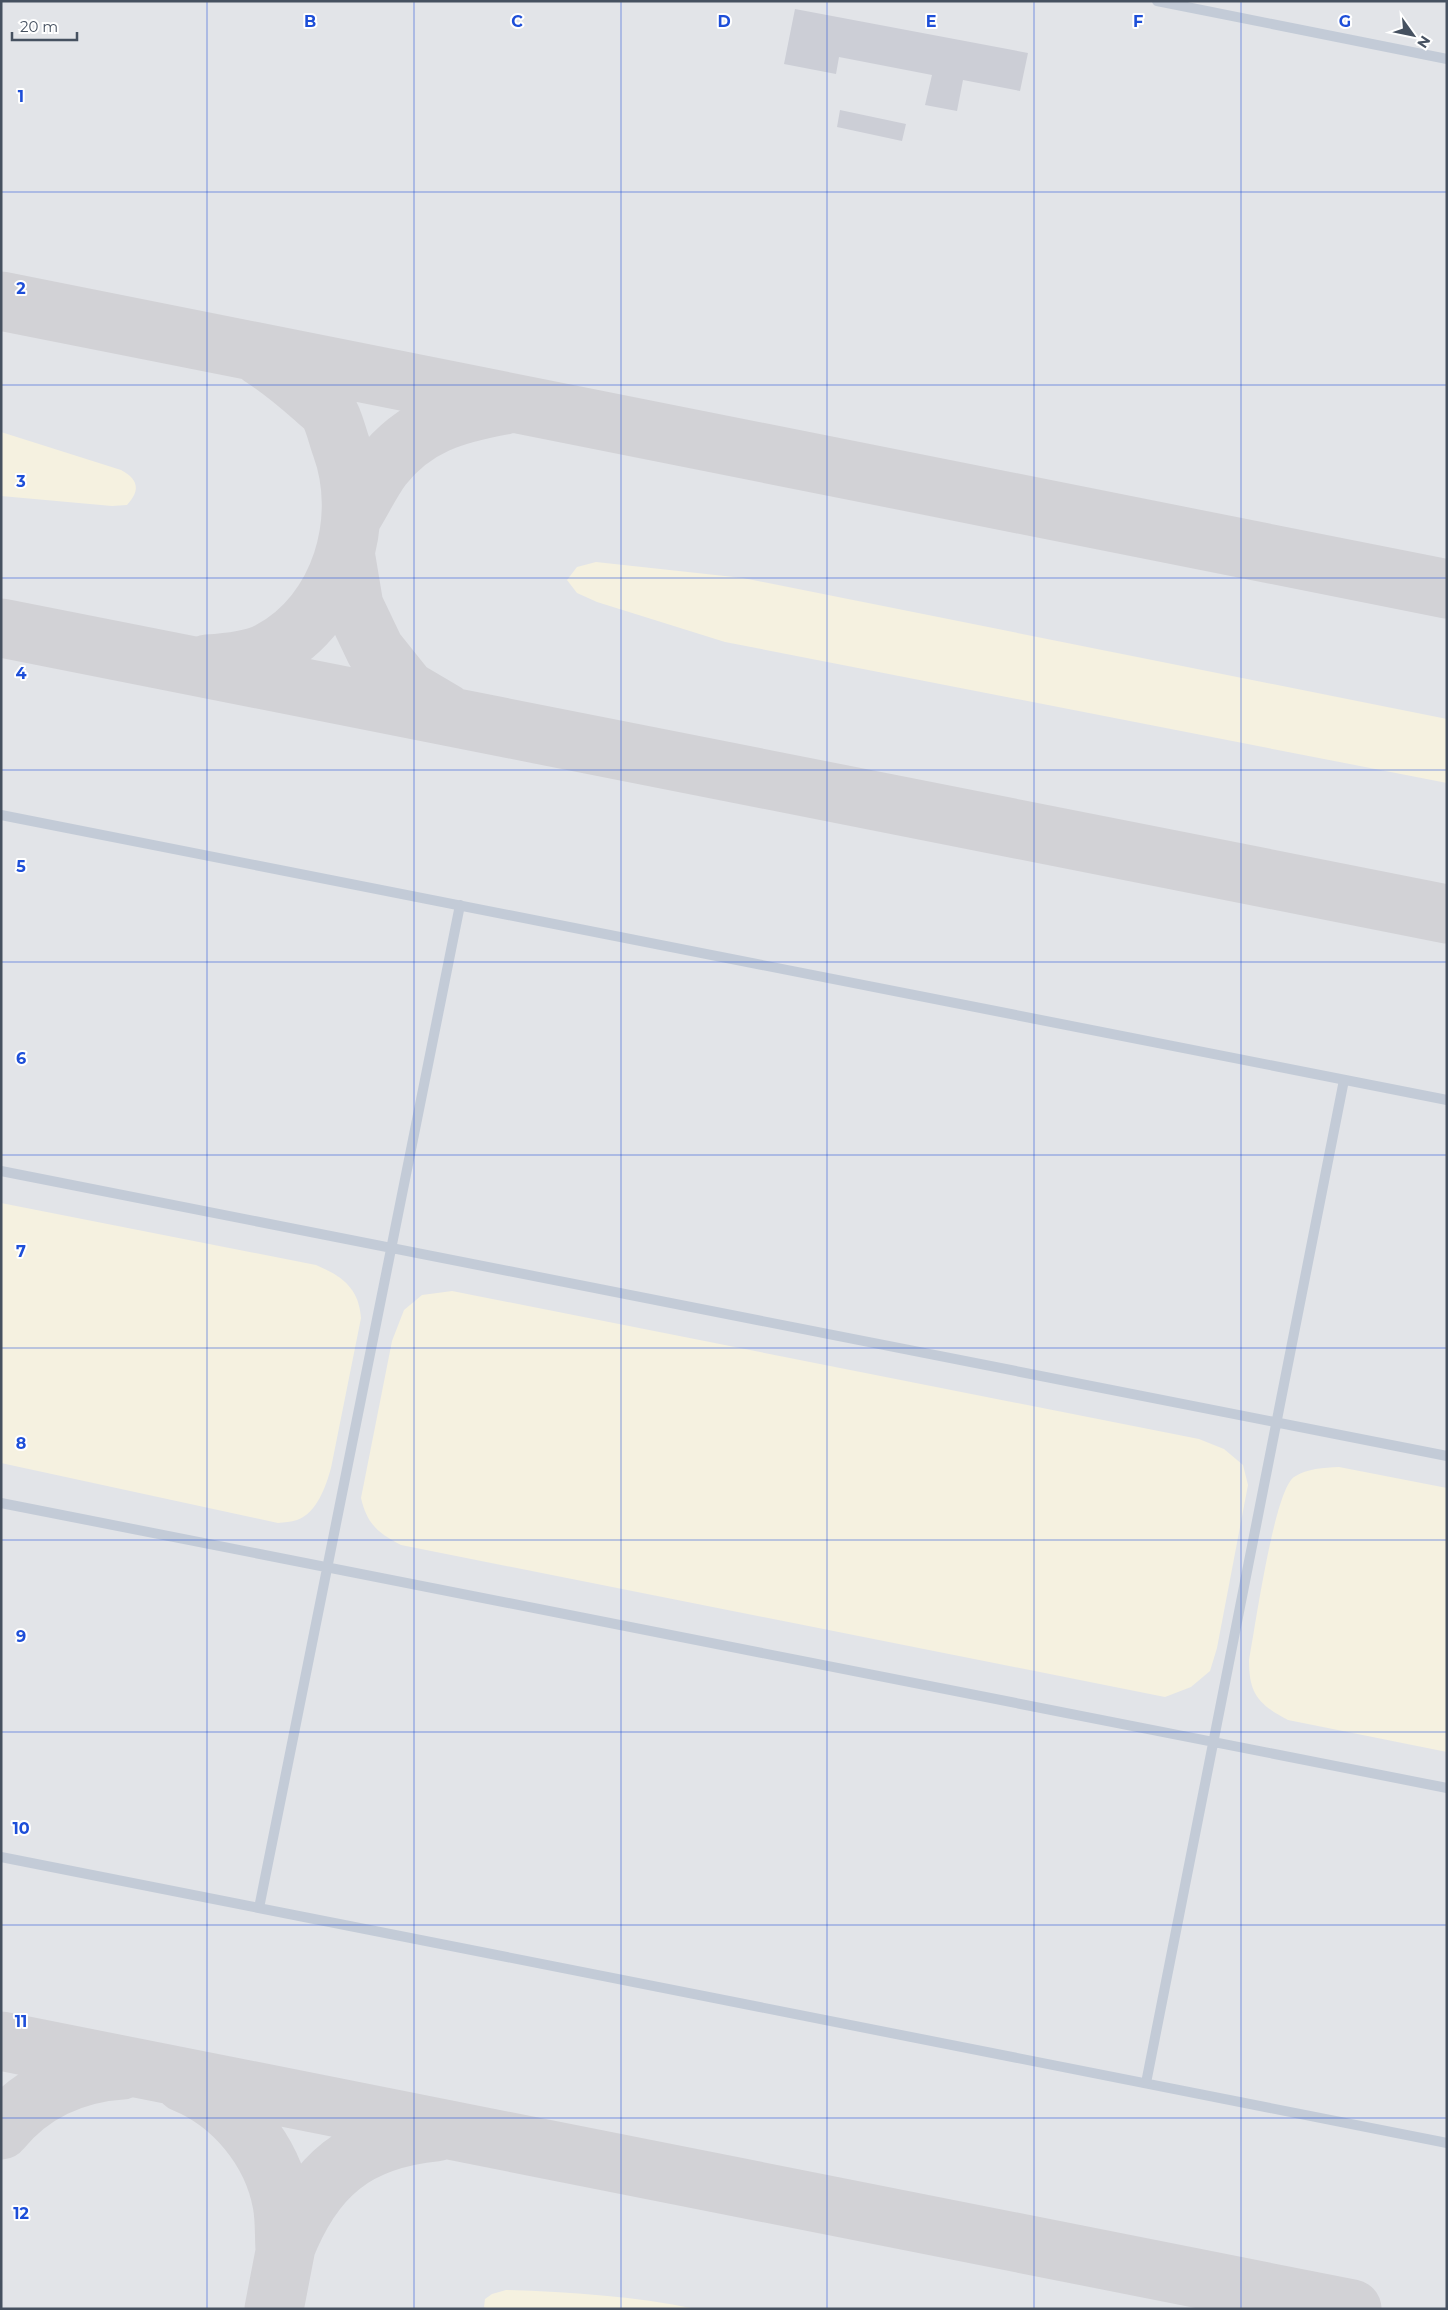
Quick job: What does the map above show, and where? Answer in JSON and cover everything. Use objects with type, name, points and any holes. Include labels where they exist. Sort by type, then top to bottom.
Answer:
[{"type":"lane","points":[[1157,1],[1447,59]]},
{"type":"lane","points":[[1,815],[1447,1100]]},
{"type":"lane","points":[[259,1908],[460,905]]},
{"type":"lane","points":[[1146,2083],[1344,1080]]},
{"type":"lane","points":[[1,1171],[1447,1456]]},
{"type":"lane","points":[[1,1503],[1447,1788]]},
{"type":"lane","points":[[1,1858],[1447,2143]]},
{"type":"shaded area","points":[[1,1],[1447,1],[1447,2309],[1,2309]]},
{"type":"sand","points":[[1,432],[121,470],[127,473],[134,481],[136,490],[127,505],[112,506],[1,496]]},
{"type":"sand","points":[[596,562],[743,578],[1447,719],[1447,783],[725,642],[597,602],[577,593],[567,580],[577,567]]},
{"type":"sand","points":[[1,1203],[316,1265],[348,1284],[357,1299],[361,1318],[331,1468],[320,1498],[310,1511],[297,1520],[278,1523],[1,1463]]},
{"type":"sand","points":[[452,1291],[1199,1439],[1224,1449],[1243,1465],[1248,1485],[1217,1648],[1210,1671],[1191,1687],[1165,1697],[401,1545],[375,1527],[363,1507],[361,1498],[392,1341],[404,1310],[422,1295]]},
{"type":"sand","points":[[1339,1467],[1447,1488],[1447,1752],[1288,1720],[1262,1703],[1253,1690],[1249,1672],[1249,1660],[1266,1562],[1279,1507],[1294,1477],[1316,1469]]},
{"type":"sand","points":[[506,2290],[601,2295],[696,2309],[487,2309],[484,2307],[485,2299],[492,2294]]},
{"type":"building","points":[[795,9],[1028,53],[1020,91],[963,80],[957,111],[925,105],[932,75],[839,57],[836,74],[784,64]]},
{"type":"building","points":[[840,110],[906,124],[902,141],[837,127]]},
{"type":"taxiway","points":[[1,301],[1447,589]]},
{"type":"taxiway","points":[[207,664],[256,657],[270,651],[295,634],[315,613],[331,589],[342,562],[349,533],[351,503],[349,474],[334,423],[328,411],[301,386],[260,356]]},
{"type":"taxiway","points":[[352,517],[382,467],[408,441],[422,431],[453,417],[505,405]]},
{"type":"taxiway","points":[[345,552],[354,606],[375,650],[407,690],[446,713]]},
{"type":"taxiway","points":[[1,628],[1447,914]]},
{"type":"taxiway","points":[[1,2041],[1352,2309]]},
{"type":"taxiway","points":[[1,2130],[26,2105],[55,2087],[87,2075],[122,2070]]},
{"type":"taxiway","points":[[184,2083],[219,2103],[248,2131],[260,2147],[277,2183],[282,2203],[285,2249]]},
{"type":"taxiway","points":[[285,2249],[310,2201],[324,2182],[341,2166],[361,2153],[383,2143],[408,2136],[436,2132]]},
{"type":"taxiway","points":[[274,2309],[293,2211]]}]
